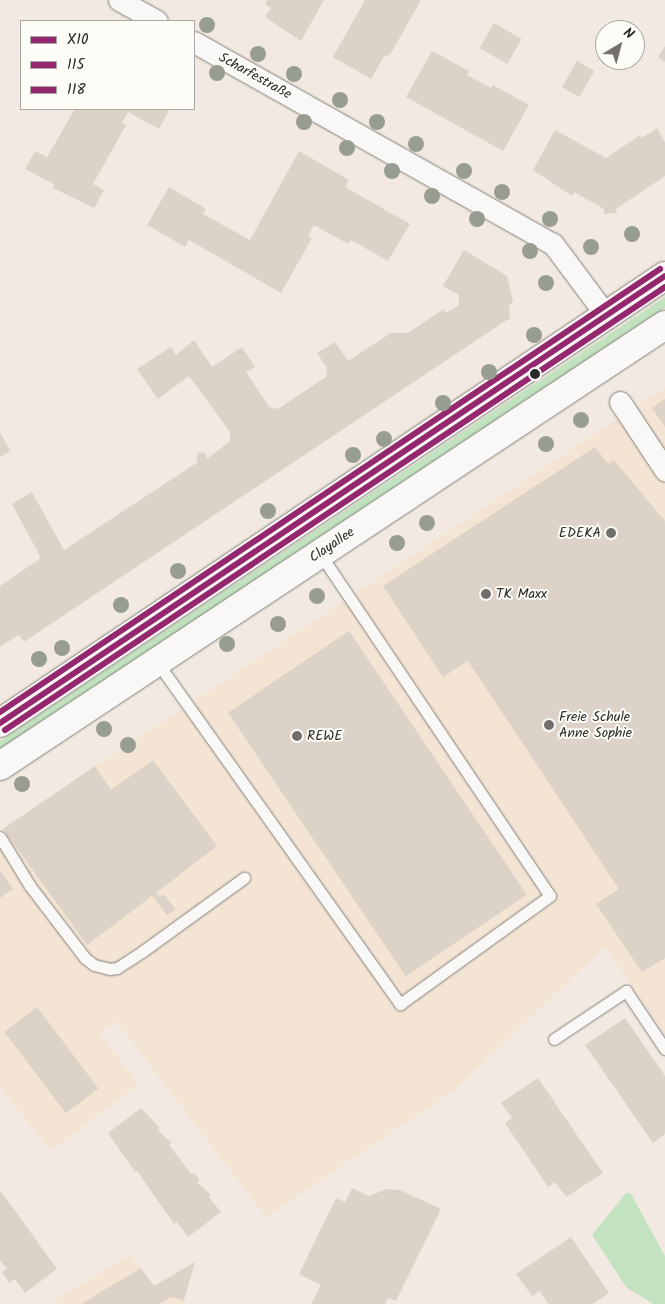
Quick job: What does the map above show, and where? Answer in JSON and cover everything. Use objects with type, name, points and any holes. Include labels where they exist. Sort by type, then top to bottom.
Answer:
[{"type":"main road","points":[[0,723],[529,370],[665,276]]},
{"type":"main road","name":"Clayallee","points":[[0,766],[665,325]]},
{"type":"street","points":[[119,0],[155,20]]},
{"type":"street","name":"Scharfestraße","points":[[195,43],[553,244],[606,315]]},
{"type":"street","points":[[620,402],[665,470]]},
{"type":"lane","points":[[157,662],[400,1004],[550,896],[320,554]]},
{"type":"lane","points":[[0,837],[30,886],[86,958],[94,965],[110,969],[117,968],[143,951],[244,878]]},
{"type":"lane","points":[[554,1039],[626,991],[665,1048]]},
{"type":"shaded area","points":[[665,387],[665,1035],[605,947],[453,1091],[266,1217],[116,1021],[99,1033],[138,1084],[51,1151],[0,1087],[0,830]]},
{"type":"shaded area","points":[[130,1255],[154,1286],[195,1262],[183,1304],[49,1304]]},
{"type":"green space","points":[[665,297],[665,308],[0,750],[0,741]]},
{"type":"green space","points":[[630,1192],[665,1256],[665,1304],[653,1304],[626,1287],[592,1235],[625,1194]]},
{"type":"building","points":[[267,0],[324,0],[301,41],[265,17],[271,8],[265,4]]},
{"type":"building","points":[[365,0],[421,0],[390,55],[384,56],[371,79],[333,57]]},
{"type":"building","points":[[494,23],[522,39],[507,64],[480,48]]},
{"type":"building","points":[[665,46],[665,62],[658,57]]},
{"type":"building","points":[[432,51],[469,71],[467,75],[491,88],[493,85],[529,105],[503,151],[406,97]]},
{"type":"building","points":[[577,61],[594,71],[579,97],[562,87]]},
{"type":"building","points":[[74,110],[169,110],[159,129],[128,112],[122,122],[126,125],[93,184],[104,190],[94,208],[53,188],[55,185],[25,169],[35,151],[47,157]]},
{"type":"building","points":[[657,128],[665,142],[665,176],[616,209],[617,213],[604,214],[604,209],[574,192],[572,196],[533,170],[555,130],[606,158],[640,135],[642,138]]},
{"type":"building","points":[[299,151],[349,180],[345,187],[410,224],[388,261],[351,240],[348,244],[314,225],[308,236],[312,238],[281,293],[189,240],[185,247],[147,225],[169,187],[206,209],[203,214],[250,240]]},
{"type":"building","points":[[464,250],[507,276],[513,301],[509,306],[510,318],[24,642],[19,635],[0,647],[0,586],[41,558],[12,504],[32,492],[64,550],[198,462],[196,457],[199,452],[205,453],[207,459],[230,441],[230,432],[189,376],[158,399],[137,369],[171,347],[176,355],[194,340],[212,367],[242,347],[255,367],[246,372],[269,407],[278,409],[326,377],[327,368],[317,353],[335,342],[348,361],[391,333],[408,333],[444,309],[446,313],[459,305],[459,295],[443,286]]},
{"type":"building","points":[[665,399],[665,427],[652,408]]},
{"type":"building","points":[[0,432],[10,451],[0,457]]},
{"type":"building","points":[[595,447],[608,464],[614,460],[665,521],[665,958],[642,972],[596,904],[619,889],[468,661],[443,677],[383,586]]},
{"type":"building","points":[[349,631],[527,895],[406,976],[228,713]]},
{"type":"building","points":[[153,760],[217,846],[156,893],[160,897],[164,894],[176,910],[167,915],[152,896],[87,945],[3,829],[95,766],[111,790]]},
{"type":"building","points":[[0,870],[13,889],[0,898]]},
{"type":"building","points":[[37,1007],[98,1088],[66,1113],[4,1032]]},
{"type":"building","points":[[625,1018],[665,1076],[665,1134],[653,1143],[585,1045]]},
{"type":"building","points":[[538,1078],[603,1173],[566,1197],[555,1182],[548,1187],[505,1123],[512,1118],[501,1103]]},
{"type":"building","points":[[141,1108],[160,1128],[158,1131],[172,1143],[169,1145],[192,1175],[194,1173],[200,1180],[197,1182],[211,1195],[209,1197],[221,1212],[188,1237],[177,1222],[174,1224],[108,1133]]},
{"type":"building","points":[[352,1188],[369,1196],[387,1189],[400,1190],[441,1209],[396,1301],[388,1298],[385,1304],[311,1304],[321,1285],[299,1274],[336,1198],[345,1202]]},
{"type":"building","points":[[0,1190],[57,1269],[25,1293],[15,1279],[9,1283],[2,1272],[7,1269],[0,1260]]},
{"type":"building","points":[[571,1237],[609,1293],[592,1304],[548,1304],[540,1291],[532,1296],[516,1274]]},
{"type":"building","points":[[195,1262],[184,1300],[171,1297],[159,1304],[81,1304],[141,1268],[154,1286]]},
{"type":"transit line","name":"118","points":[[0,712],[660,269]]},
{"type":"transit line","name":"X10","points":[[0,723],[665,276]]},
{"type":"transit line","name":"115","points":[[5,730],[665,287]]},
{"type":"place","name":"EDEKA","points":[[611,533]]},
{"type":"place","name":"TK Maxx","points":[[486,594]]},
{"type":"place","name":"Freie Schule Anne Sophie","points":[[549,725]]},
{"type":"place","name":"REWE","points":[[297,736]]}]
